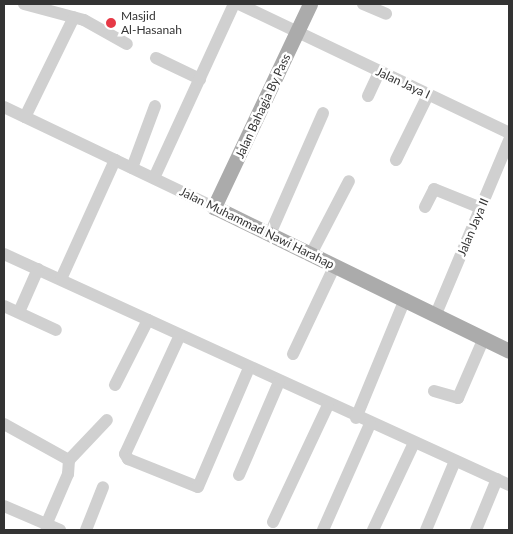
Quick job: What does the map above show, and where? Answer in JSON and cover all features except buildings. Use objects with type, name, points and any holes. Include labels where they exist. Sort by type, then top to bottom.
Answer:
[{"type":"main road","name":"Jalan Bahagia By Pass","points":[[214,207],[310,4]]},
{"type":"main road","name":"Jalan Muhammad Nawi Harahap","points":[[214,207],[406,299],[509,351]]},
{"type":"street","points":[[24,4],[63,10],[127,44]]},
{"type":"street","points":[[154,178],[234,4]]},
{"type":"street","name":"Jalan Jaya I","points":[[239,4],[509,133]]},
{"type":"street","points":[[363,4],[386,14]]},
{"type":"street","points":[[24,117],[74,17]]},
{"type":"street","points":[[156,58],[200,79]]},
{"type":"street","points":[[368,96],[379,72]]},
{"type":"street","points":[[396,160],[428,95]]},
{"type":"street","points":[[132,168],[155,106]]},
{"type":"street","name":"Jalan Muhammad Nawi Harahap","points":[[4,107],[214,207]]},
{"type":"street","points":[[270,234],[323,113]]},
{"type":"street","name":"Jalan Jaya II","points":[[436,314],[509,140]]},
{"type":"street","points":[[62,279],[116,160]]},
{"type":"street","points":[[311,254],[349,181]]},
{"type":"street","points":[[426,207],[434,189],[481,208]]},
{"type":"street","points":[[4,254],[62,279],[328,406],[509,485]]},
{"type":"street","points":[[293,354],[335,265]]},
{"type":"street","points":[[19,312],[38,269]]},
{"type":"street","points":[[356,418],[406,299]]},
{"type":"street","points":[[4,306],[56,330]]},
{"type":"street","points":[[115,385],[148,320]]},
{"type":"street","points":[[180,335],[125,454],[128,459],[198,487],[250,368]]},
{"type":"street","points":[[434,391],[458,398],[484,338]]},
{"type":"street","points":[[239,475],[279,382]]},
{"type":"street","points":[[273,522],[328,406]]},
{"type":"street","points":[[46,525],[68,474],[68,460],[107,420]]},
{"type":"street","points":[[4,424],[68,460]]},
{"type":"street","points":[[323,530],[370,424]]},
{"type":"street","points":[[373,530],[414,443]]},
{"type":"street","points":[[426,530],[454,461]]},
{"type":"street","points":[[476,530],[497,479]]},
{"type":"street","points":[[86,530],[103,488]]},
{"type":"street","points":[[4,508],[60,530]]},
{"type":"place","name":"Masjid Al-Hasanah","points":[[111,23]]}]
